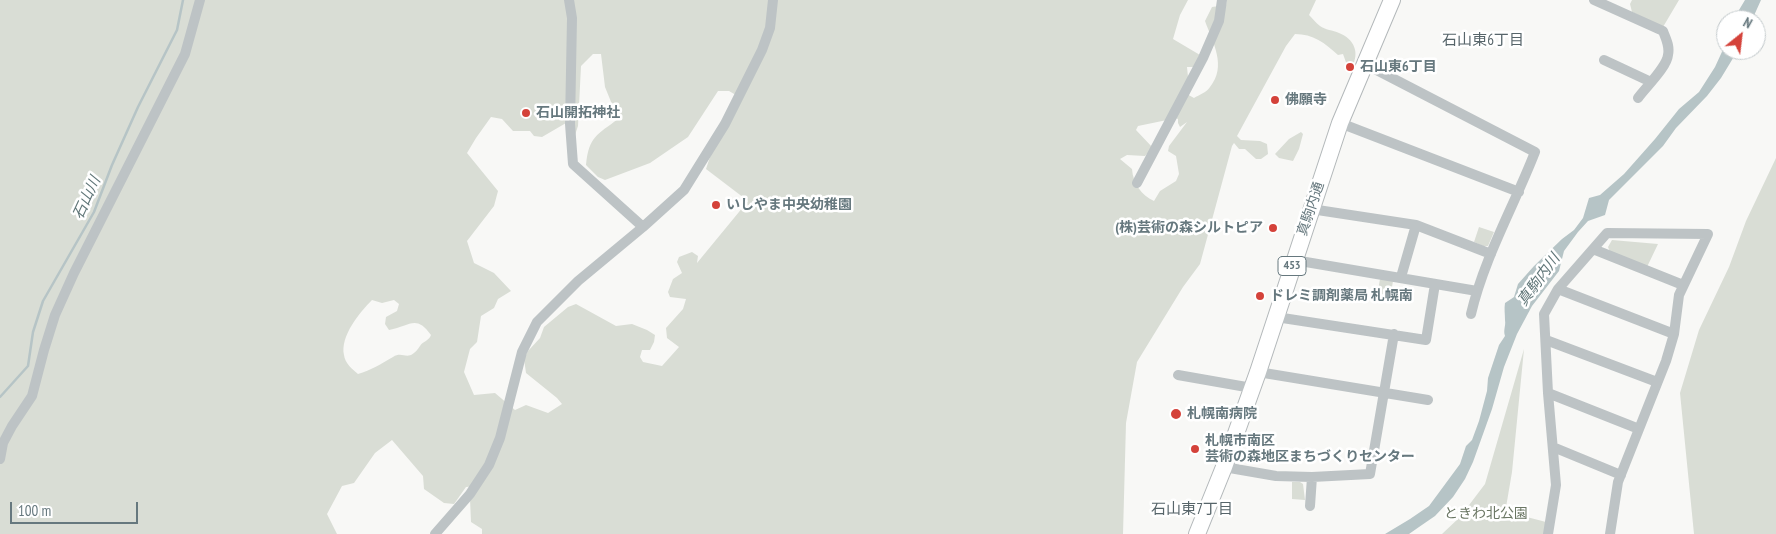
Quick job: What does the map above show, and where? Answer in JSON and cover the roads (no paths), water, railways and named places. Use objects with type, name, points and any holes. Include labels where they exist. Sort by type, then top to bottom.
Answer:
[{"type":"highway","name":"真駒内通","points":[[1197,534],[1258,372],[1340,123],[1392,0]]},
{"type":"street","points":[[0,459],[3,444],[12,426],[32,396],[55,315],[74,273],[185,54],[200,0]]},
{"type":"street","points":[[569,0],[572,18],[570,124],[573,164],[643,227]]},
{"type":"street","points":[[435,534],[470,494],[489,465],[500,438],[522,352],[537,322],[578,281],[684,190],[725,124],[762,50],[770,28],[773,0]]},
{"type":"street","points":[[1137,183],[1203,58],[1219,21],[1222,0]]},
{"type":"street","points":[[1594,0],[1663,31],[1668,44],[1668,56],[1638,98]]},
{"type":"street","points":[[1618,10],[1622,0]]},
{"type":"street","points":[[1604,60],[1651,82]]},
{"type":"street","points":[[1365,64],[1534,152],[1519,192],[1491,254],[1477,291],[1471,314]]},
{"type":"street","points":[[1340,123],[1519,192]]},
{"type":"street","points":[[1311,209],[1416,225],[1491,254]]},
{"type":"street","points":[[1401,277],[1416,225]]},
{"type":"street","points":[[1548,534],[1556,486],[1548,393],[1544,314],[1558,289],[1607,233],[1708,234],[1679,296],[1674,334],[1618,482],[1610,534]]},
{"type":"street","points":[[1593,249],[1683,285]]},
{"type":"street","points":[[1294,260],[1477,291]]},
{"type":"street","points":[[1276,317],[1426,340],[1435,284]]},
{"type":"street","points":[[1558,289],[1674,334]]},
{"type":"street","points":[[1224,466],[1276,476],[1312,477],[1370,474],[1394,334]]},
{"type":"street","points":[[1546,340],[1657,382]]},
{"type":"street","points":[[1258,372],[1428,400]]},
{"type":"street","points":[[1178,375],[1252,388]]},
{"type":"street","points":[[1548,393],[1639,429]]},
{"type":"street","points":[[1553,448],[1621,475]]},
{"type":"street","points":[[1310,506],[1312,477]]},
{"type":"water","points":[[1745,0],[1761,0],[1756,10],[1739,10]]},
{"type":"water","name":"真駒内川","points":[[1718,60],[1732,60],[1707,96],[1676,128],[1663,146],[1609,200],[1605,215],[1588,221],[1564,251],[1559,271],[1532,306],[1517,334],[1504,367],[1492,409],[1473,462],[1453,497],[1435,516],[1409,534],[1385,534],[1429,506],[1460,464],[1466,446],[1472,440],[1479,421],[1487,391],[1488,378],[1499,345],[1505,336],[1505,303],[1514,297],[1518,284],[1562,239],[1574,230],[1583,218],[1589,198],[1600,195],[1624,174],[1679,109],[1699,92]]},
{"type":"waterway","name":"石山川","points":[[0,397],[28,366],[33,332],[43,301],[94,212],[112,165],[138,107],[177,30],[183,0]]},
{"type":"place","name":"石山東6丁目","points":[[1350,67]]},
{"type":"place","name":"佛願寺","points":[[1275,100]]},
{"type":"place","name":"石山開拓神社","points":[[526,113]]},
{"type":"place","name":"いしやま中央幼稚園","points":[[716,205]]},
{"type":"place","name":"(株)芸術の森シルトピア","points":[[1273,228]]},
{"type":"place","name":"ドレミ調剤薬局 札幌南","points":[[1260,296]]},
{"type":"place","name":"札幌南病院","points":[[1176,414]]},
{"type":"place","name":"札幌市南区 芸術の森地区まちづくりセンター","points":[[1195,449]]},
{"type":"district","name":"石山東6丁目","points":[[1483,41]]},
{"type":"district","name":"石山東7丁目","points":[[1192,510]]},
{"type":"park label","name":"ときわ北公園","points":[[1486,514]]}]
